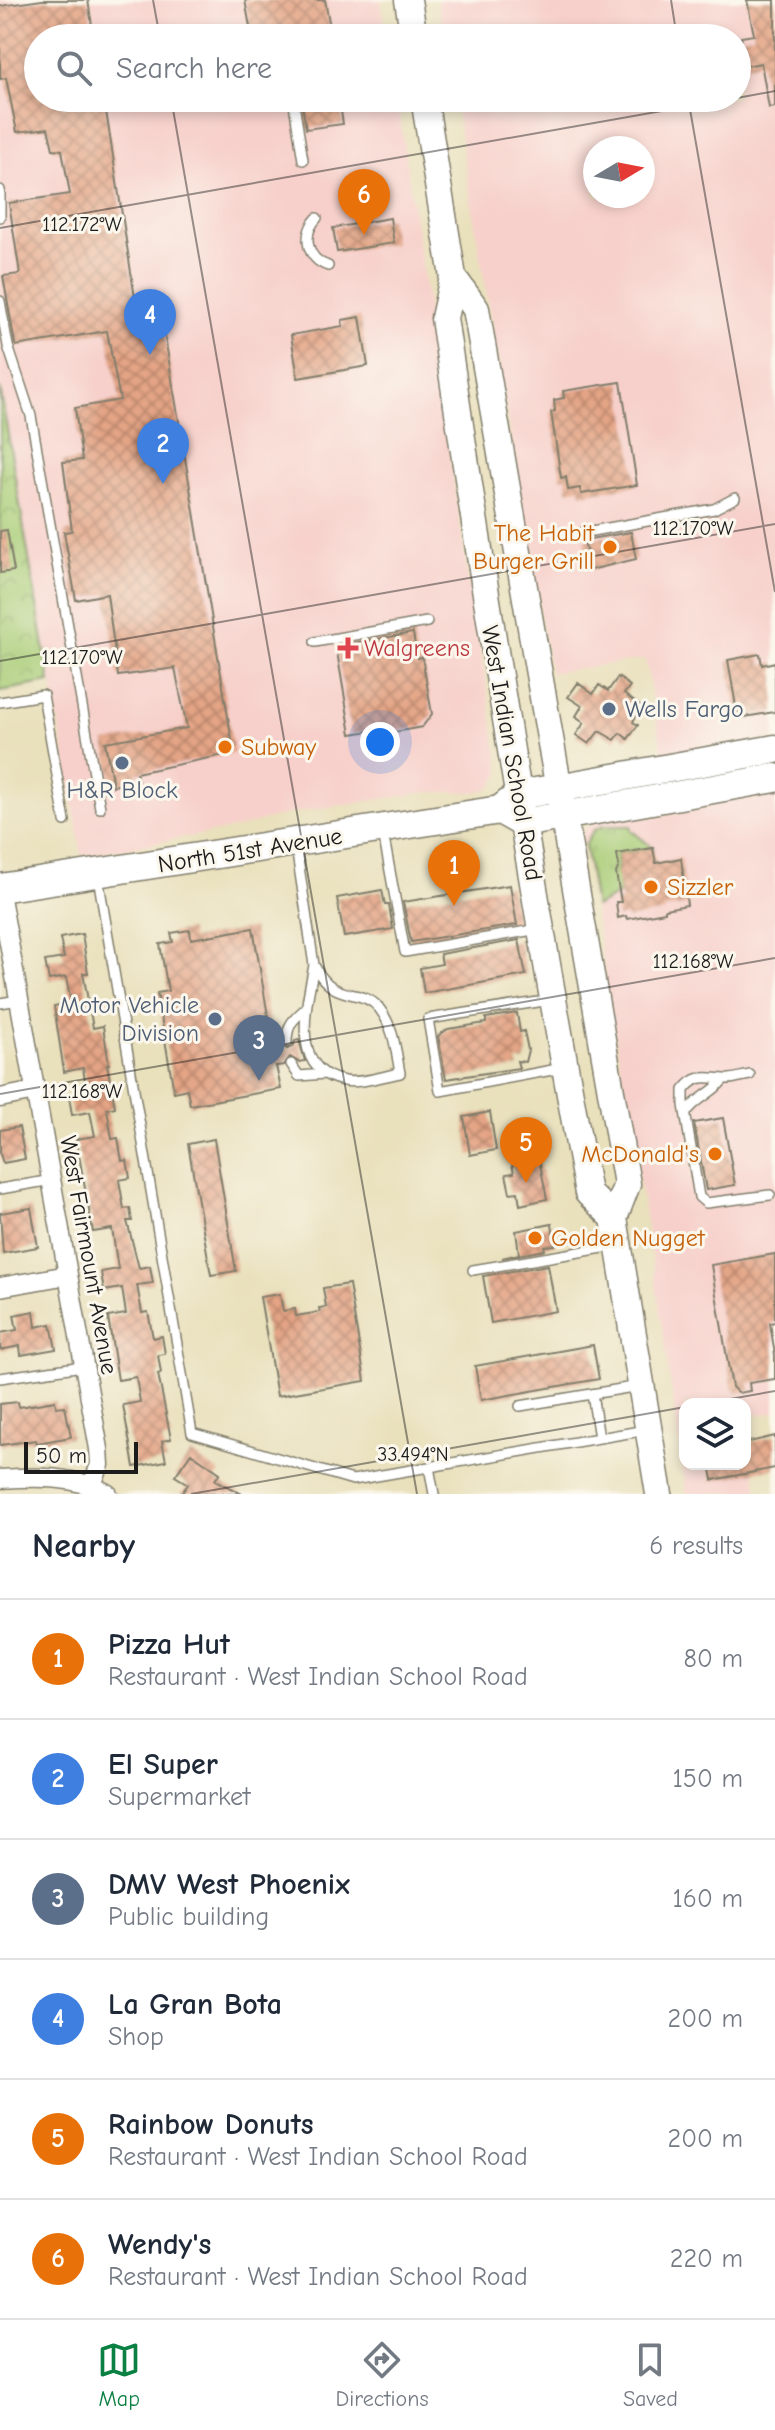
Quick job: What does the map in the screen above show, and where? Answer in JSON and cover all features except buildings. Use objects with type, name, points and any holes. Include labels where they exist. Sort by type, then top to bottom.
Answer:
[{"type":"main road","points":[[408,0],[412,24]]},
{"type":"main road","name":"West Indian School Road","points":[[426,112],[453,277],[444,318],[514,809],[541,928],[588,1193],[614,1218]]},
{"type":"main road","name":"West Indian School Road","points":[[453,277],[476,309],[627,1184],[614,1218],[659,1494]]},
{"type":"main road","name":"North 51st Avenue","points":[[0,890],[560,801],[775,749]]},
{"type":"main road","name":"North 51st Avenue","points":[[560,801],[775,778]]},
{"type":"street","name":"West Fairmount Avenue","points":[[0,890],[9,1002],[35,1091],[52,1180],[99,1449],[100,1489]]},
{"type":"street","points":[[0,1098],[35,1091]]},
{"type":"street","points":[[0,1287],[68,1275]]},
{"type":"street","points":[[0,1479],[24,1478],[65,1487],[100,1489]]},
{"type":"lane","points":[[295,112],[303,160]]},
{"type":"lane","points":[[0,190],[0,217]]},
{"type":"lane","points":[[317,218],[308,231],[307,242],[310,253],[320,264],[328,266]]},
{"type":"lane","points":[[0,301],[8,346],[31,416],[100,808]]},
{"type":"lane","points":[[564,536],[714,509],[735,498]]},
{"type":"lane","points":[[315,642],[427,622]]},
{"type":"lane","points":[[0,702],[43,695],[65,821]]},
{"type":"lane","points":[[383,829],[406,952],[541,928]]},
{"type":"lane","points":[[296,844],[314,965],[306,1008],[308,1057],[326,1074],[347,1082],[400,1073],[389,1024],[377,1006],[332,988],[321,978],[314,965]]},
{"type":"lane","points":[[97,874],[192,1433],[353,1480],[650,1429]]},
{"type":"lane","points":[[554,1000],[428,1019],[440,1091],[566,1067]]},
{"type":"lane","points":[[287,1042],[290,1021],[306,1008]]},
{"type":"lane","points":[[291,1064],[299,1076],[326,1074]]},
{"type":"lane","points":[[750,1075],[724,1079],[714,1076],[692,1081],[684,1090],[695,1180],[702,1201],[721,1202],[770,1195]]},
{"type":"lane","points":[[686,1113],[724,1079]]},
{"type":"lane","points":[[0,1189],[52,1180]]},
{"type":"lane","points":[[473,1270],[618,1245]]},
{"type":"lane","points":[[0,1378],[83,1366]]},
{"type":"lane","points":[[520,1406],[642,1386]]},
{"type":"lane","points":[[592,1394],[599,1438]]},
{"type":"lane","points":[[429,1467],[434,1494]]},
{"type":"shaded area","points":[[0,0],[381,0],[385,24],[24,24],[24,112],[399,112],[468,578],[500,767],[500,775],[490,788],[476,792],[427,792],[290,813],[237,828],[82,856],[0,388]]},
{"type":"shaded area","points":[[437,0],[775,0],[775,737],[663,756],[645,659],[550,673],[456,112],[751,112],[751,24],[441,24]]},
{"type":"shaded area","points":[[775,789],[775,1412],[751,1416],[751,1398],[679,1398],[679,1440],[582,837],[585,829],[599,819],[653,817],[696,810],[726,798]]},
{"type":"shaded area","points":[[751,1454],[758,1492],[687,1494],[683,1470],[751,1470]]},
{"type":"green space","points":[[0,388],[50,682],[0,691]]},
{"type":"green space","points":[[603,826],[631,826],[631,830],[653,848],[617,854],[620,894],[595,907],[585,845],[594,830]]},
{"type":"place","name":"Wendy's","points":[[364,235]]},
{"type":"place","name":"La Gran Bota","points":[[150,355]]},
{"type":"place","name":"El Super","points":[[163,484]]},
{"type":"place","name":"The Habit Burger Grill","points":[[610,547]]},
{"type":"place","name":"Walgreens","points":[[348,648]]},
{"type":"place","name":"Wells Fargo","points":[[609,709]]},
{"type":"place","name":"Subway","points":[[225,747]]},
{"type":"place","name":"H&R Block","points":[[122,763]]},
{"type":"place","name":"Sizzler","points":[[651,887]]},
{"type":"place","name":"Pizza Hut","points":[[454,906]]},
{"type":"place","name":"Motor Vehicle Division","points":[[215,1019]]},
{"type":"place","name":"DMV West Phoenix","points":[[259,1081]]},
{"type":"place","name":"McDonald's","points":[[715,1154]]},
{"type":"place","name":"Rainbow Donuts","points":[[526,1183]]},
{"type":"place","name":"Golden Nugget","points":[[535,1238]]}]
